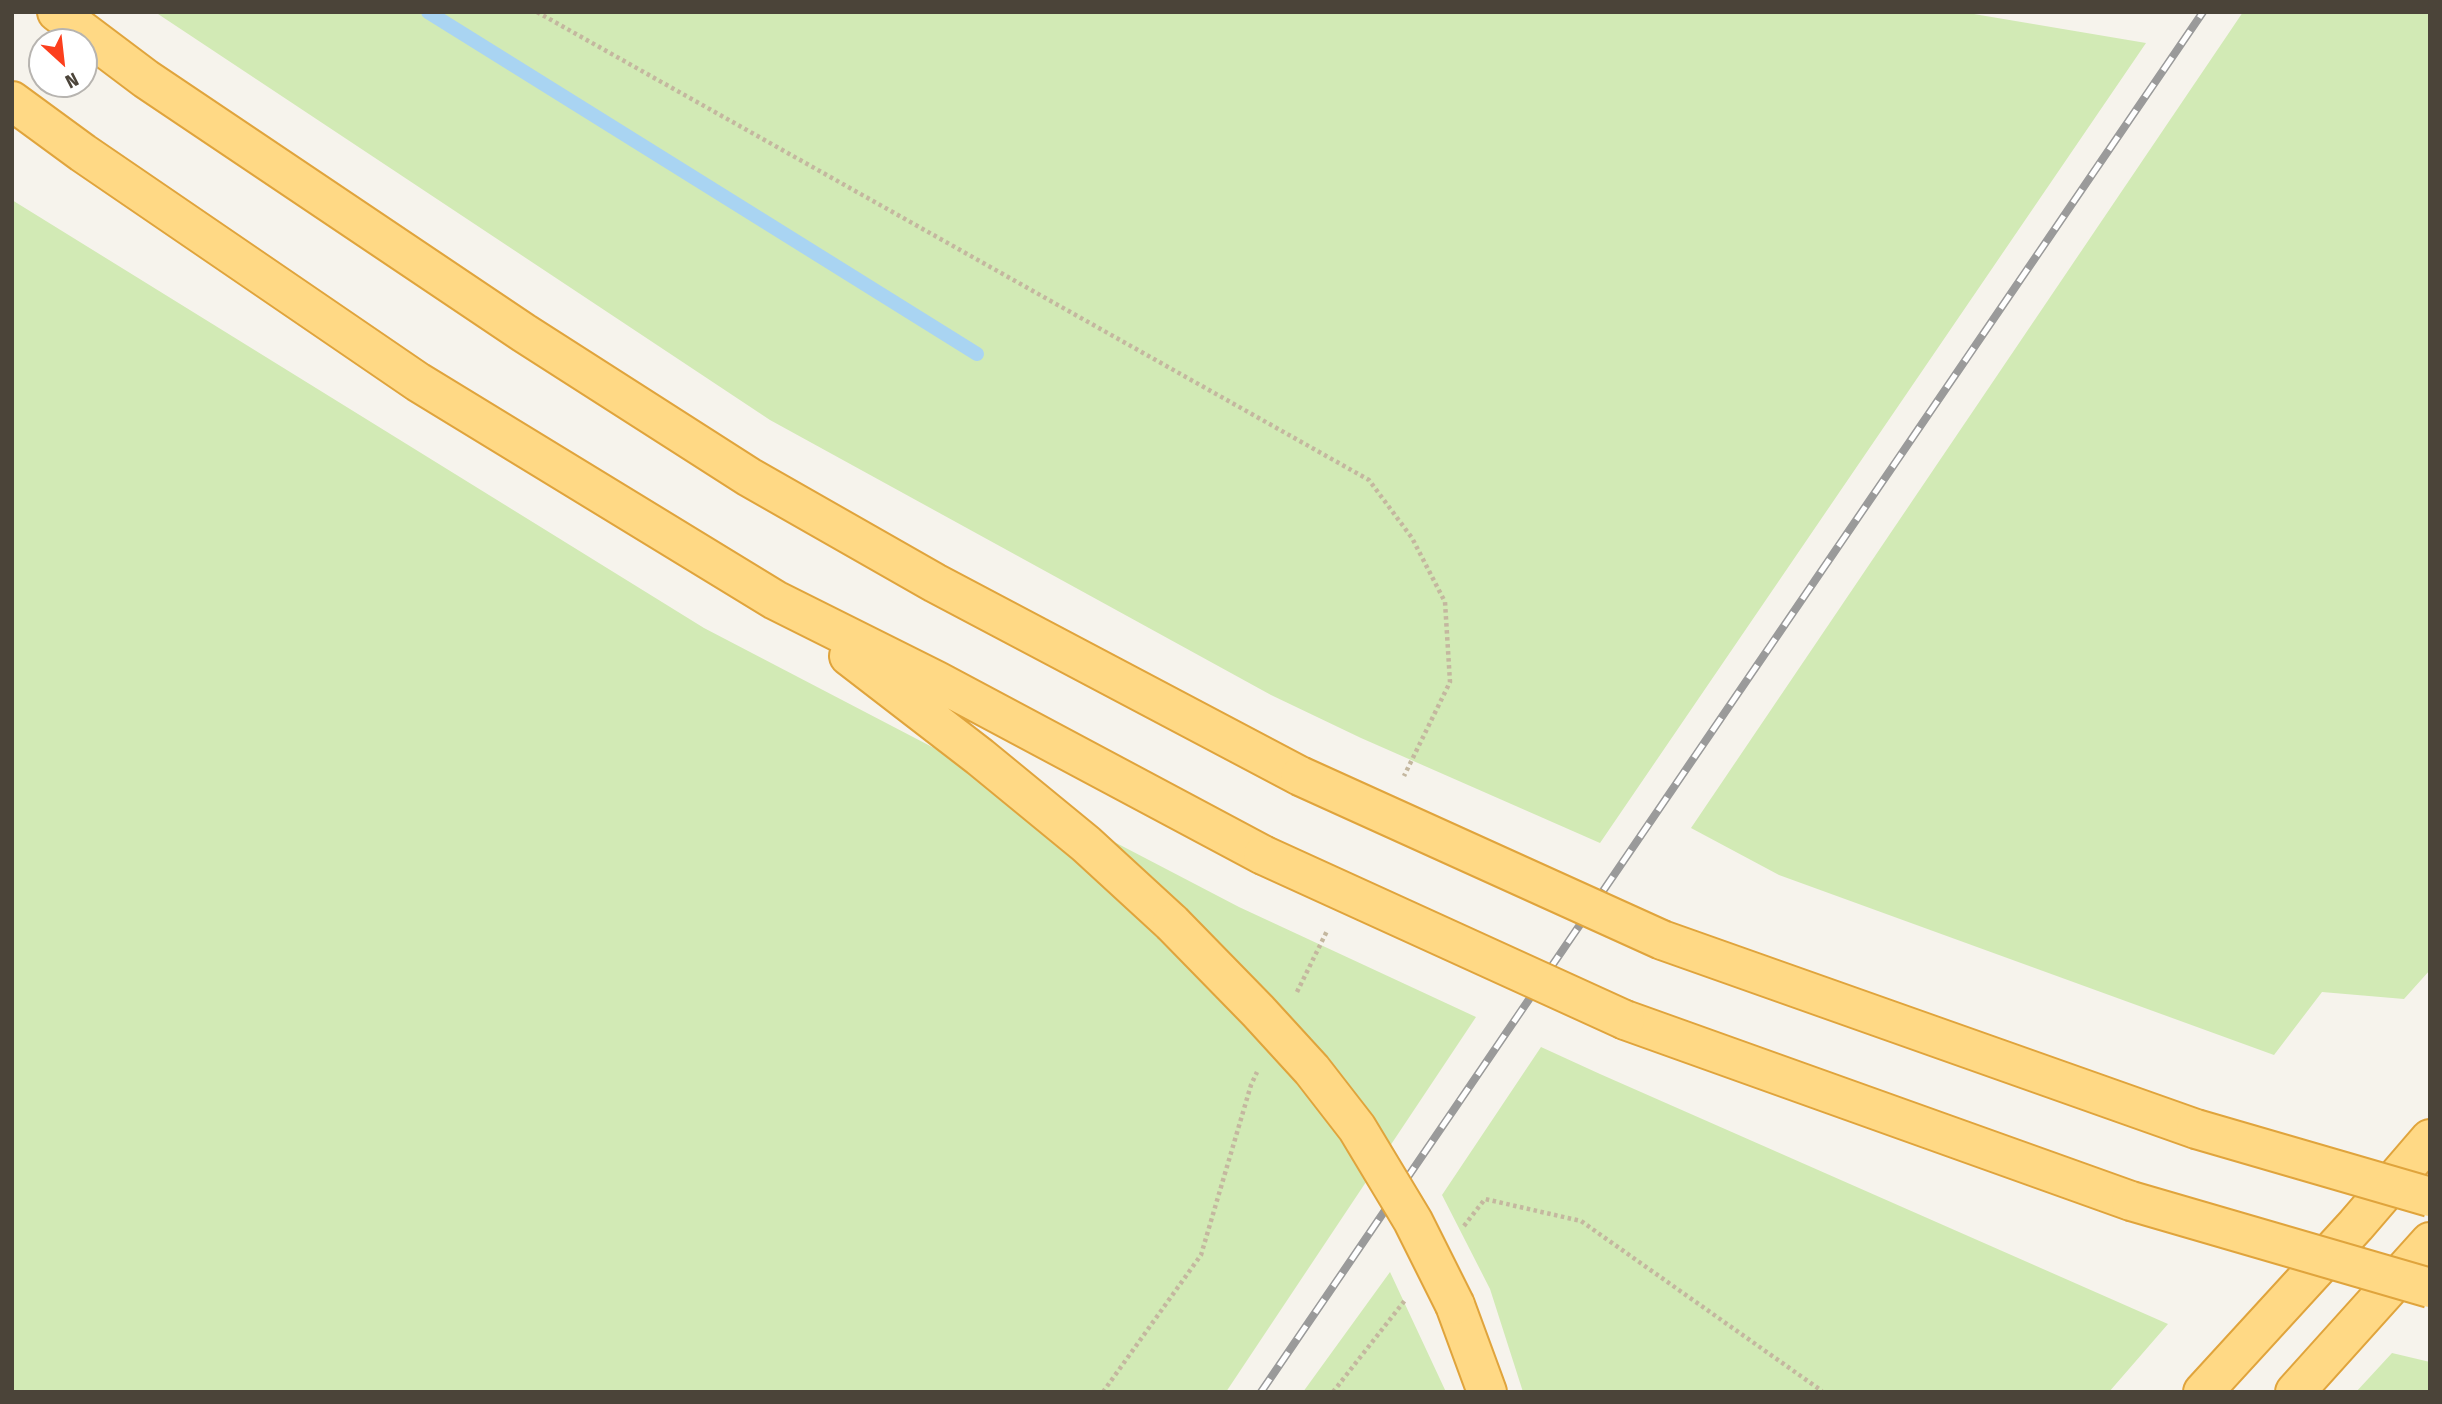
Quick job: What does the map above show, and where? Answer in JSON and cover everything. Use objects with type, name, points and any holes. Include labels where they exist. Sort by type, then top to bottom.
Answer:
[{"type":"highway","points":[[57,12],[146,79],[524,334],[749,477],[935,583],[1300,776],[1662,940],[2196,1129],[2430,1197]]},
{"type":"highway","points":[[12,101],[83,153],[418,382],[775,600],[949,688],[1263,855],[1625,1020],[2131,1201],[2426,1261]]},
{"type":"highway","points":[[775,600],[980,757],[1086,844],[1172,923],[1303,1060],[1357,1128],[1413,1221],[1455,1305],[1487,1392]]},
{"type":"highway","points":[[2203,1392],[2356,1225],[2430,1139]]},
{"type":"highway","points":[[2295,1392],[2426,1261]]},
{"type":"path","points":[[537,12],[1369,480],[1412,538],[1445,602],[1450,682],[1402,780]]},
{"type":"path","points":[[1293,1000],[1329,926]]},
{"type":"path","points":[[1103,1392],[1201,1255],[1251,1085],[1263,1061]]},
{"type":"path","points":[[1460,1231],[1485,1199],[1581,1222],[1822,1391]]},
{"type":"path","points":[[1333,1392],[1409,1295]]},
{"type":"green space","points":[[155,12],[1962,12],[2146,43],[1600,843],[1361,738],[1271,695],[770,420]]},
{"type":"green space","points":[[2243,12],[2430,12],[2430,970],[2404,999],[2322,992],[2274,1055],[1779,875],[1691,828]]},
{"type":"green space","points":[[12,200],[704,628],[1239,907],[1476,1017],[1226,1392],[12,1392]]},
{"type":"green space","points":[[1541,1047],[2168,1324],[2109,1392],[1523,1392],[1490,1289],[1442,1195]]},
{"type":"green space","points":[[1390,1272],[1446,1392],[1303,1392]]},
{"type":"green space","points":[[2392,1353],[2430,1362],[2430,1392],[2356,1392]]},
{"type":"waterway","points":[[428,12],[977,354]]},
{"type":"railway","points":[[1261,1392],[2203,12]]}]
